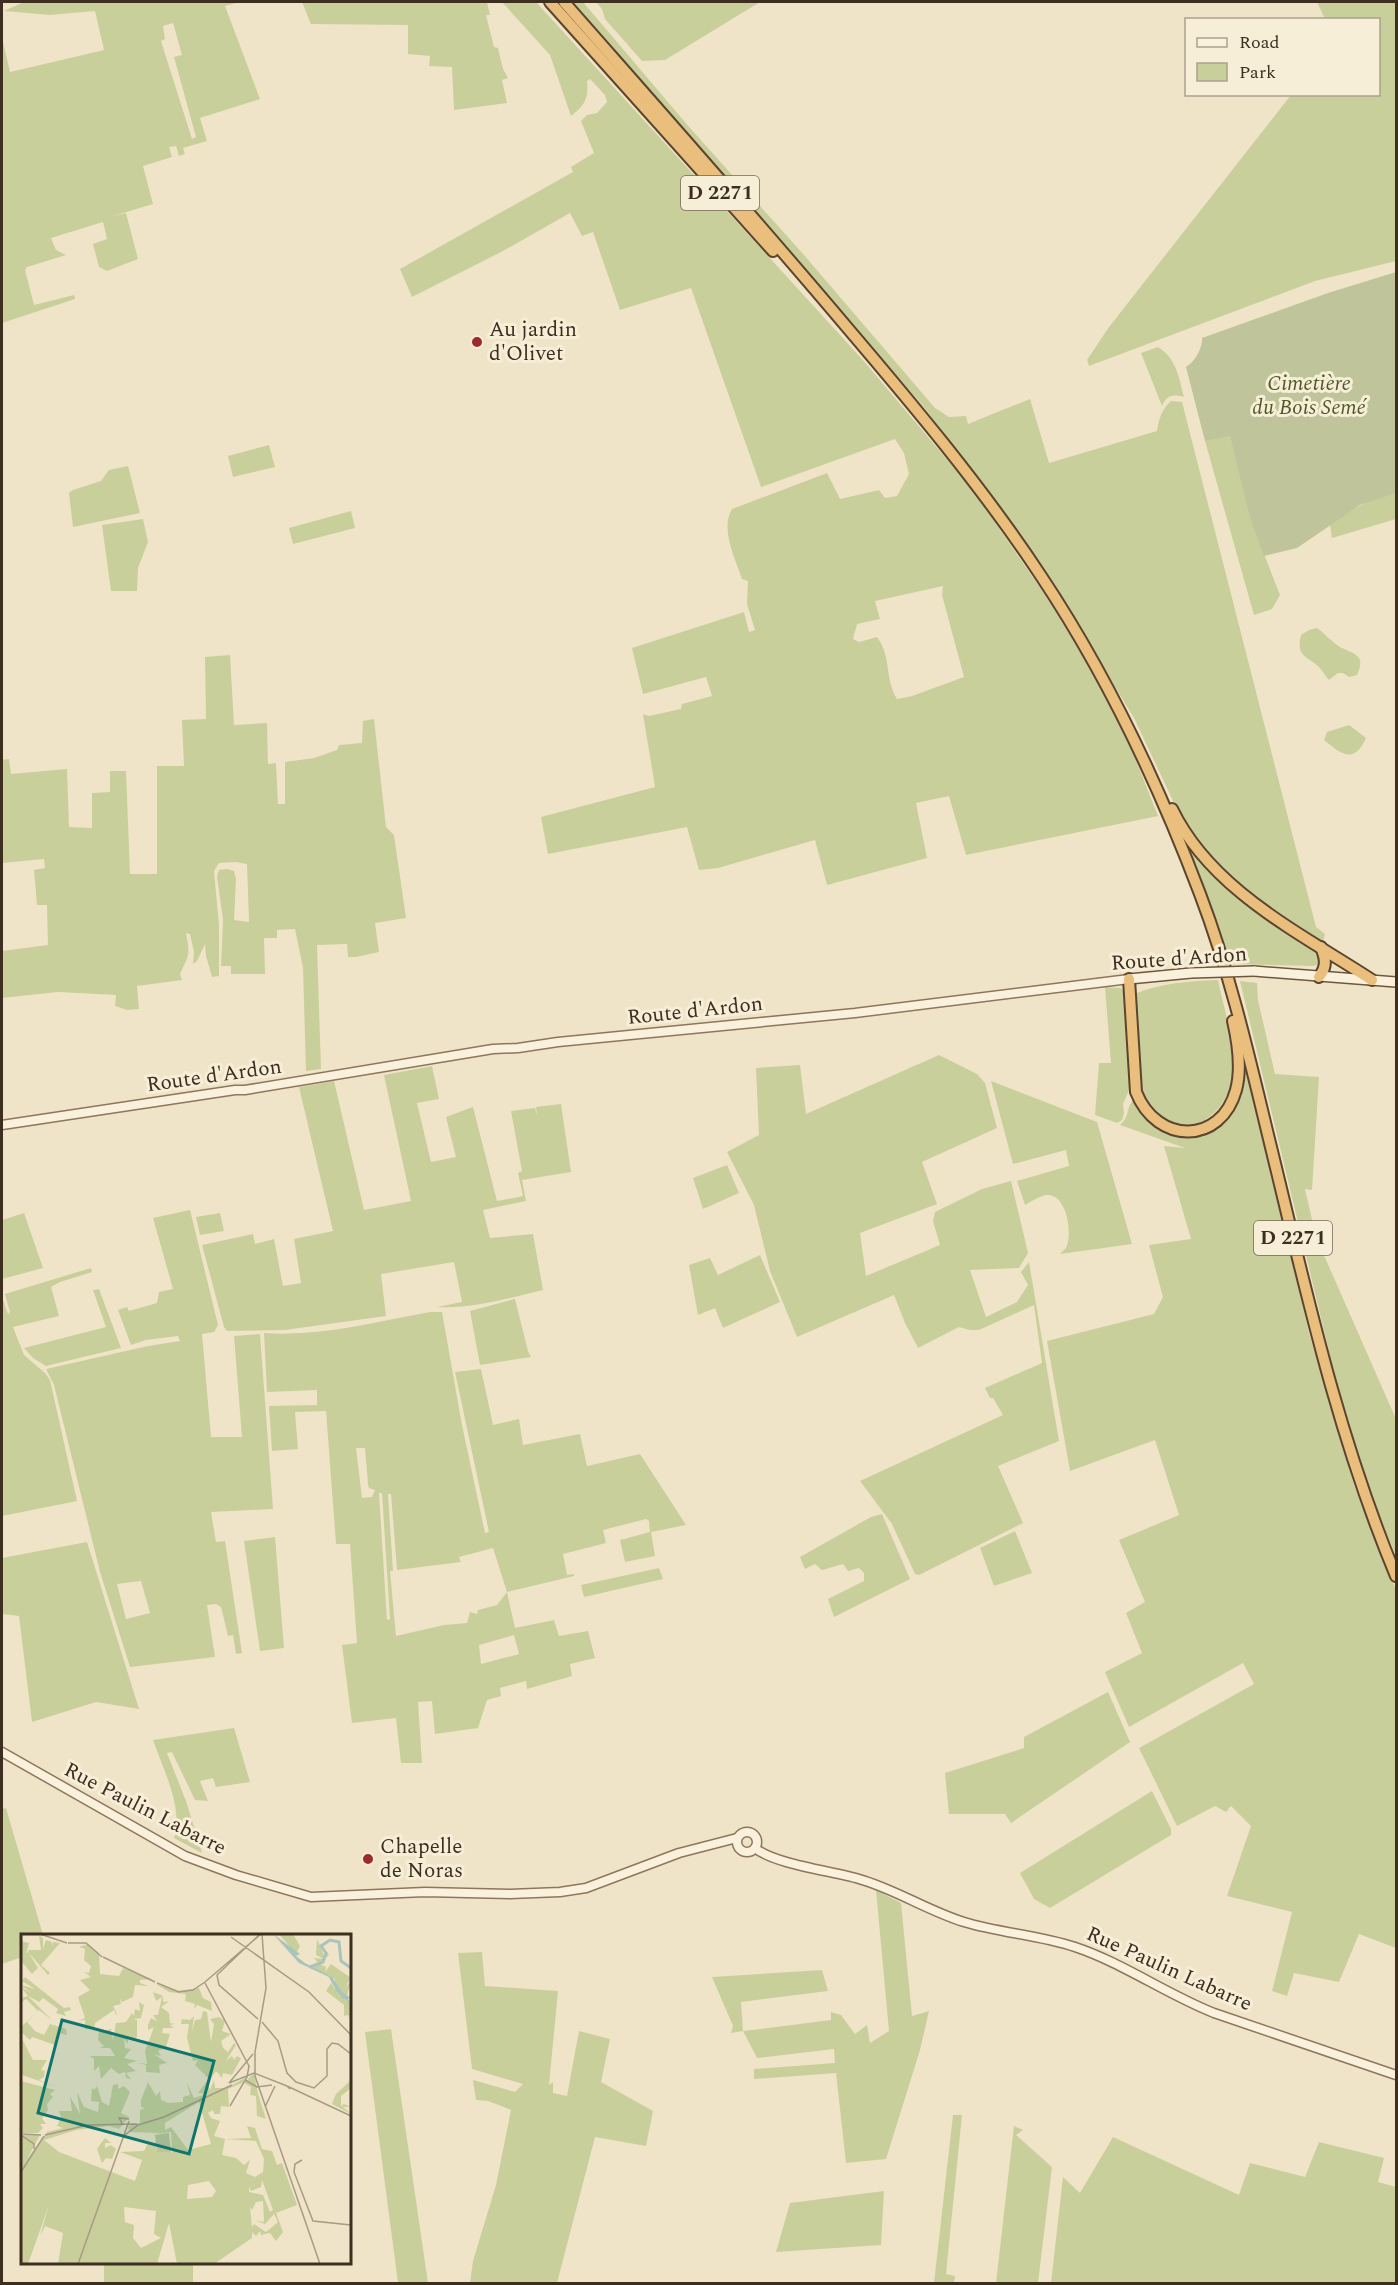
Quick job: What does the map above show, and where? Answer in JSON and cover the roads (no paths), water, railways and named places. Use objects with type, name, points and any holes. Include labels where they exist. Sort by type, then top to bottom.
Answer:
[{"type":"highway","name":"D 2271","points":[[550,2],[693,163],[893,381]]},
{"type":"highway","name":"D 2271","points":[[564,2],[782,250],[893,381],[980,491],[1042,577],[1101,674],[1138,745],[1201,896],[1234,998],[1315,1327],[1352,1457],[1396,1576]]},
{"type":"highway","points":[[1138,745],[1188,838],[1210,864],[1229,883],[1258,905],[1372,980]]},
{"type":"highway","points":[[1129,979],[1135,1083],[1140,1103],[1151,1117],[1165,1128],[1177,1131],[1202,1129],[1223,1114],[1232,1101],[1239,1073],[1235,1032],[1201,896]]},
{"type":"highway","points":[[1319,977],[1324,970],[1325,957],[1322,947]]},
{"type":"main road","name":"Route d'Ardon","points":[[1129,979],[1191,973],[1254,971],[1396,982]]},
{"type":"street","name":"Route d'Ardon","points":[[2,1125],[244,1090],[485,1050],[866,1012],[1129,979]]},
{"type":"street","name":"Rue Paulin Labarre","points":[[2,1752],[185,1856],[294,1894],[311,1897],[415,1892],[510,1894],[560,1892],[586,1888],[663,1858],[699,1848]]},
{"type":"street","points":[[743,1833],[752,1834],[756,1839],[755,1848],[747,1853],[726,1847],[699,1848],[737,1838],[743,1833]]},
{"type":"street","points":[[737,1838],[736,1844],[739,1849]]},
{"type":"street","name":"Rue Paulin Labarre","points":[[755,1848],[763,1855],[774,1859],[860,1879],[966,1923],[1073,1946],[1096,1954],[1203,2009],[1396,2075]]},
{"type":"place","name":"Au jardin d'Olivet","points":[[477,342]]},
{"type":"place","name":"Chapelle de Noras","points":[[368,1859]]},
{"type":"park label","name":"Cimetière du Bois Semé","points":[[1309,396]]}]
